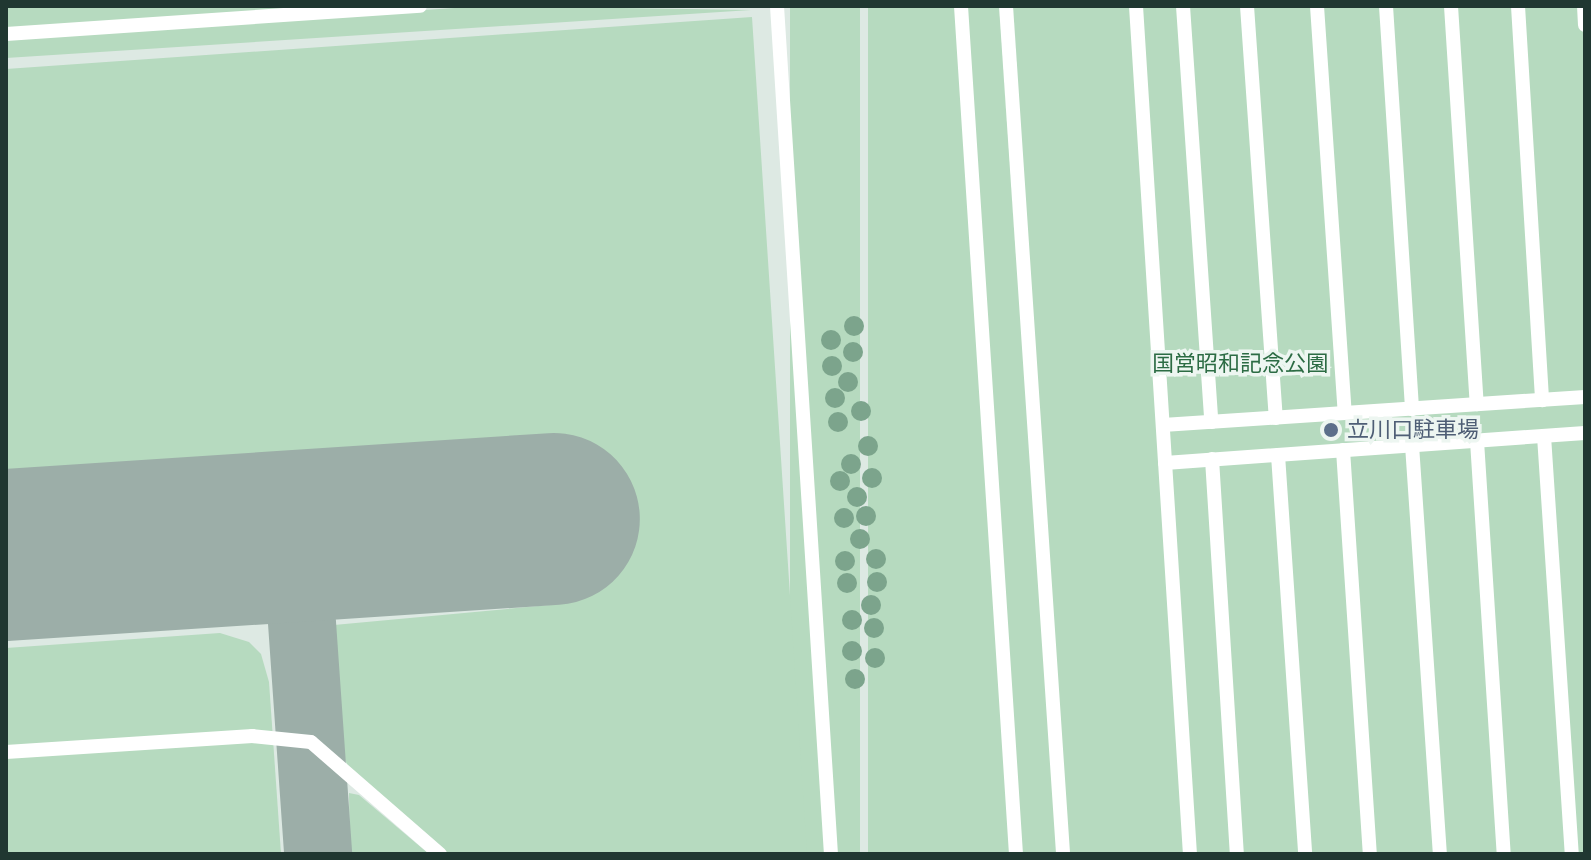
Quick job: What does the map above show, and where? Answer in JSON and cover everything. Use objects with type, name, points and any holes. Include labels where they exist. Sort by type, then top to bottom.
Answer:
[{"type":"lane","points":[[6,34],[420,6]]},
{"type":"lane","points":[[777,6],[831,854]]},
{"type":"lane","points":[[961,6],[1016,854]]},
{"type":"lane","points":[[1006,6],[1063,854]]},
{"type":"lane","points":[[1136,6],[1190,854]]},
{"type":"lane","points":[[1183,6],[1211,422]]},
{"type":"lane","points":[[1247,6],[1276,418]]},
{"type":"lane","points":[[1317,6],[1345,413]]},
{"type":"lane","points":[[1386,6],[1412,409]]},
{"type":"lane","points":[[1451,6],[1477,404]]},
{"type":"lane","points":[[1518,6],[1542,400]]},
{"type":"lane","points":[[1584,6],[1585,25]]},
{"type":"lane","points":[[1163,425],[1585,397]]},
{"type":"lane","points":[[1165,463],[1585,433]]},
{"type":"lane","points":[[1544,436],[1572,854]]},
{"type":"lane","points":[[1477,441],[1504,854]]},
{"type":"lane","points":[[1412,445],[1440,854]]},
{"type":"lane","points":[[1343,450],[1370,854]]},
{"type":"lane","points":[[1278,455],[1305,854]]},
{"type":"lane","points":[[1212,459],[1237,854]]},
{"type":"lane","points":[[6,752],[252,736],[311,742],[440,854]]},
{"type":"green space","points":[[6,6],[330,6],[6,28]]},
{"type":"green space","points":[[484,6],[751,10],[6,58],[6,38]]},
{"type":"green space","points":[[790,6],[860,6],[860,854],[790,854]]},
{"type":"green space","name":"国営昭和記念公園","points":[[868,6],[1585,6],[1585,854],[868,854]]},
{"type":"green space","points":[[752,17],[807,854],[449,854],[349,769],[343,755],[334,625],[560,604],[550,439],[6,474],[6,69]]},
{"type":"green space","points":[[220,633],[249,642],[261,654],[269,682],[281,854],[6,854],[6,648]]},
{"type":"green space","points":[[349,793],[359,795],[429,854],[350,854]]},
{"type":"taxiway","points":[[296,537],[318,854]]},
{"type":"runway","points":[[6,555],[554,519]]},
{"type":"place","name":"立川口駐車場","points":[[1331,430]]}]
